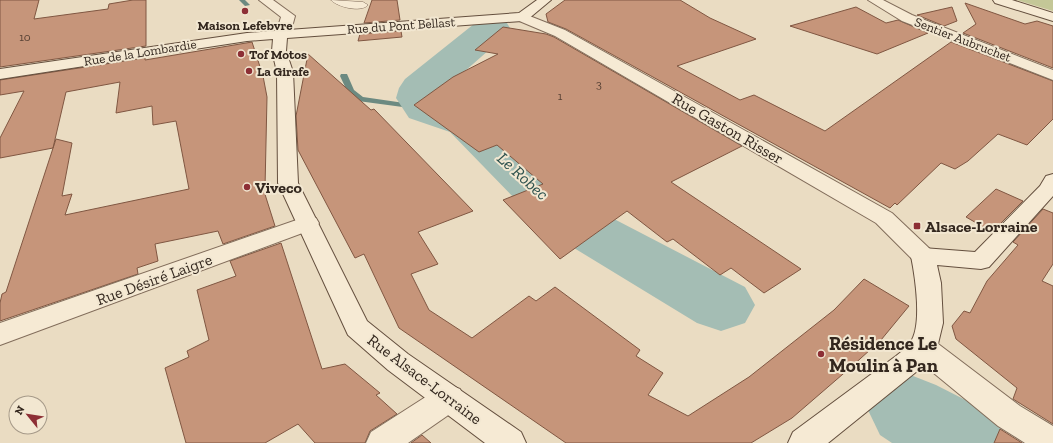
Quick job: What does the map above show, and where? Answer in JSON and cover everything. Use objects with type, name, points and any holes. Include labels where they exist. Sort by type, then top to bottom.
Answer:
[{"type":"main road","points":[[265,0],[288,16],[285,27],[280,35]]},
{"type":"main road","points":[[522,17],[545,0]]},
{"type":"main road","name":"Sentier Aubruchet","points":[[874,0],[907,18],[1053,75]]},
{"type":"main road","points":[[999,0],[1053,17]]},
{"type":"main road","name":"Rue du Pont Bellast","points":[[280,35],[522,17]]},
{"type":"main road","name":"Rue Gaston Risser","points":[[522,17],[560,33],[884,218],[923,256]]},
{"type":"main road","name":"Rue de la Lombardie","points":[[0,74],[214,41],[280,35]]},
{"type":"main road","name":"Rue Alsace-Lorraine","points":[[280,35],[279,51],[285,72],[288,182],[357,328],[398,362],[510,443]]},
{"type":"main road","points":[[804,443],[906,364],[923,348],[930,323],[929,282],[923,256],[981,261],[1051,187]]},
{"type":"main road","name":"Rue Désiré Laigre","points":[[0,334],[308,223]]},
{"type":"main road","points":[[923,348],[1009,416],[1053,443]]},
{"type":"main road","points":[[382,443],[449,398]]},
{"type":"lane","points":[[336,0],[346,4],[363,5]]},
{"type":"green space","points":[[1017,0],[1053,0],[1053,11]]},
{"type":"building","points":[[0,0],[39,0],[34,19],[108,9],[109,4],[133,0],[146,0],[146,46],[0,67]]},
{"type":"building","points":[[372,0],[397,0],[400,20],[364,23]]},
{"type":"building","points":[[565,0],[680,0],[710,18],[756,39],[677,66],[740,100],[754,95],[825,131],[951,42],[1053,81],[1053,119],[1027,145],[998,134],[968,161],[955,169],[941,163],[897,205],[895,203],[890,208],[566,29],[548,22],[546,14]]},
{"type":"building","points":[[965,3],[1025,24],[1037,21],[1053,26],[1053,68],[963,33],[976,24]]},
{"type":"building","points":[[856,7],[886,23],[898,20],[928,33],[877,54],[790,26]]},
{"type":"building","points":[[952,7],[957,21],[944,26],[917,15]]},
{"type":"building","points":[[503,27],[546,34],[554,37],[742,146],[671,182],[801,269],[764,293],[731,268],[720,275],[673,239],[667,242],[627,211],[560,259],[503,200],[543,184],[497,145],[479,152],[414,105],[453,77],[498,54],[475,50]]},
{"type":"building","points":[[401,31],[402,37],[358,41],[360,34]]},
{"type":"building","points":[[252,42],[263,76],[267,97],[265,188],[263,188],[275,226],[223,244],[218,231],[155,244],[158,261],[137,268],[138,274],[0,321],[0,303],[2,294],[6,292],[56,139],[72,143],[62,196],[72,194],[65,215],[189,189],[176,121],[153,125],[152,106],[116,113],[120,82],[66,92],[53,148],[0,158],[0,138],[24,91],[0,95],[0,80],[145,58],[145,60]]},
{"type":"building","points":[[308,54],[371,110],[374,109],[473,211],[418,232],[438,264],[411,274],[429,310],[472,338],[529,296],[536,301],[555,287],[640,350],[636,356],[663,373],[648,395],[688,416],[749,377],[834,310],[864,279],[909,306],[881,340],[850,368],[792,418],[751,443],[566,443],[399,328],[364,254],[355,258],[298,150],[296,116]]},
{"type":"building","points":[[996,189],[1023,201],[992,232],[966,217]]},
{"type":"building","points":[[1043,209],[1053,213],[1053,264],[1042,281],[1053,286],[1053,424],[1013,399],[1017,388],[956,339],[952,326],[964,311],[970,313],[987,281],[1018,245],[1013,242]]},
{"type":"building","points":[[281,243],[322,369],[345,364],[380,393],[376,395],[397,414],[370,431],[365,443],[315,443],[298,424],[265,443],[186,443],[165,368],[189,357],[187,351],[209,340],[197,290],[236,276],[230,261]]},
{"type":"building","points":[[1000,429],[1022,443],[994,443]]},
{"type":"building","points":[[422,435],[431,443],[411,443]]},
{"type":"waterway","points":[[242,0],[247,5]]},
{"type":"waterway","name":"Le Robec","points":[[492,28],[420,88],[418,98],[425,108],[466,122],[540,193],[595,234],[721,305]]},
{"type":"waterway","points":[[344,76],[351,91],[361,99],[425,108]]},
{"type":"waterway","name":"Le Robec","points":[[908,410],[965,443]]},
{"type":"place","name":"Maison Lefebvre","points":[[245,11]]},
{"type":"place","name":"Tof Motos","points":[[241,54]]},
{"type":"place","name":"La Girafe","points":[[249,71]]},
{"type":"place","name":"Viveco","points":[[247,187]]},
{"type":"place","name":"Alsace-Lorraine","points":[[917,226]]},
{"type":"place","name":"Résidence Le Moulin à Pan","points":[[821,354]]}]
